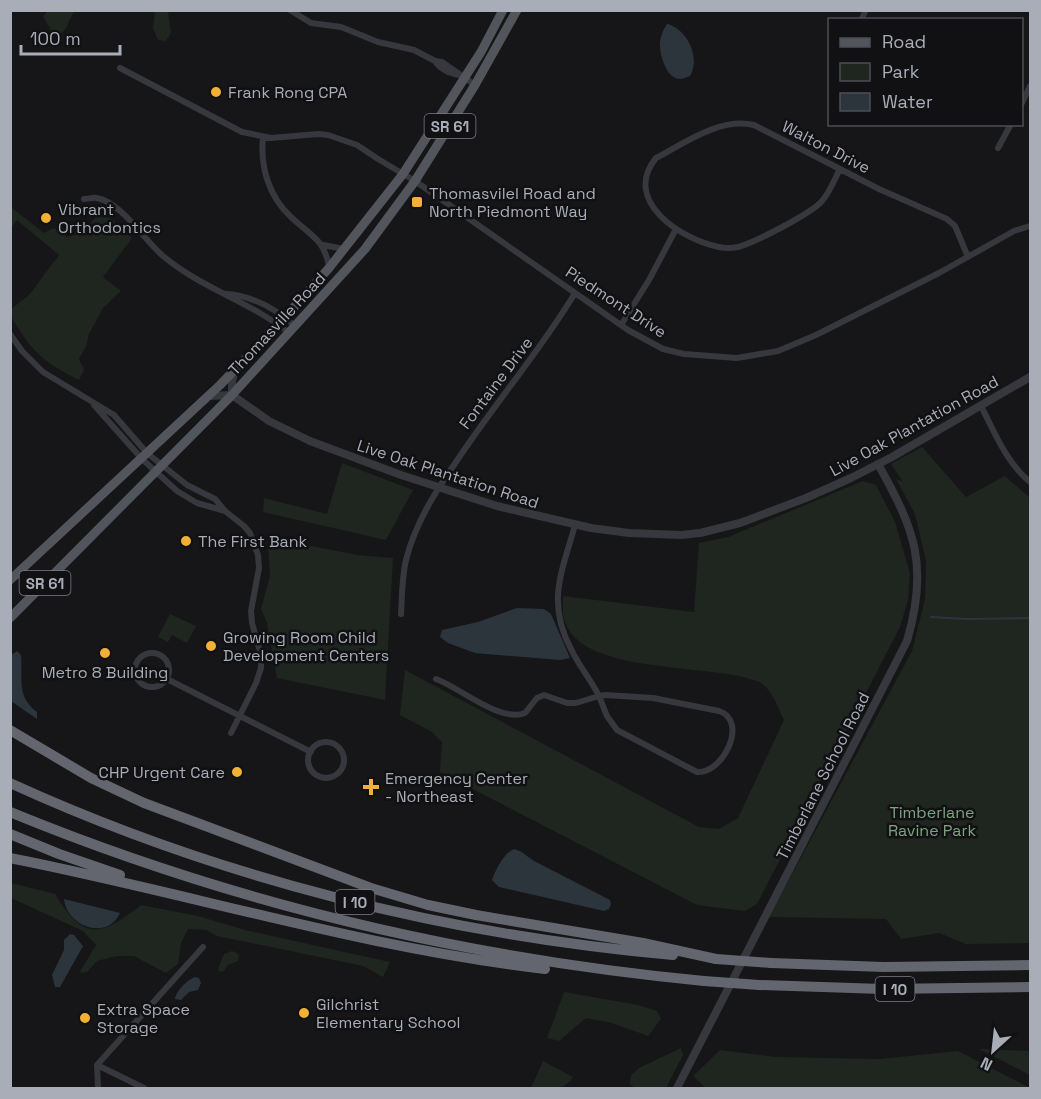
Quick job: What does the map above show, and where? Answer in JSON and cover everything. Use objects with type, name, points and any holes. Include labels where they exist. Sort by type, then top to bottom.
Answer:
[{"type":"highway","points":[[10,730],[91,778],[144,803],[370,888],[468,914],[643,943],[716,959]]},
{"type":"highway","name":"I 10","points":[[10,783],[110,825],[194,855],[357,902],[451,923],[538,938],[643,952],[771,963],[884,967],[1030,965]]},
{"type":"highway","name":"I 10","points":[[10,812],[157,868],[242,894],[320,916],[487,953],[656,976],[759,985],[882,989],[1030,987]]},
{"type":"highway","points":[[10,834],[83,863],[194,899]]},
{"type":"highway","points":[[10,858],[301,924],[468,958],[566,971],[656,976]]},
{"type":"main road","name":"Thomasville Road","points":[[10,580],[209,396],[282,321],[329,268],[403,174],[503,10]]},
{"type":"main road","name":"Thomasville Road","points":[[10,618],[160,469],[356,259],[415,181],[475,85],[518,10]]},
{"type":"main road","points":[[344,249],[356,259]]},
{"type":"street","points":[[290,10],[311,23],[341,27],[386,44],[414,50],[435,62],[442,62],[453,68],[475,85]]},
{"type":"street","name":"Piedmont Drive","points":[[120,68],[232,128],[263,137],[280,138],[318,134],[340,137],[357,145],[415,181],[621,325],[663,349],[684,354],[737,358],[767,354],[794,345],[968,257],[1014,231],[1030,226]]},
{"type":"street","points":[[1023,101],[1030,86]]},
{"type":"street","name":"Walton Drive","points":[[676,229],[649,204],[645,181],[652,162],[717,127],[731,123],[747,123],[946,219],[955,226],[968,257]]},
{"type":"street","points":[[998,148],[1010,126]]},
{"type":"street","points":[[263,137],[262,160],[272,193],[286,213],[323,245],[327,253],[329,268]]},
{"type":"street","points":[[621,325],[676,229],[720,247],[737,247],[756,239],[820,203],[840,169]]},
{"type":"street","points":[[84,199],[96,198],[110,204],[129,220],[165,258],[189,275],[282,321]]},
{"type":"street","points":[[323,245],[344,249]]},
{"type":"street","name":"Fontaine Drive","points":[[401,614],[402,582],[408,552],[438,488],[474,434],[552,330],[575,293]]},
{"type":"street","points":[[227,294],[244,295],[292,329]]},
{"type":"street","points":[[10,334],[22,351],[43,372],[114,416],[145,456],[185,497],[225,511]]},
{"type":"street","points":[[209,396],[232,394],[235,369]]},
{"type":"street","name":"Live Oak Plantation Road","points":[[232,394],[253,411],[286,430],[333,450],[438,488],[497,506],[575,525],[652,534],[700,533],[730,526],[770,512],[806,498],[878,464],[1030,377]]},
{"type":"street","points":[[981,406],[1007,457],[1030,482]]},
{"type":"street","name":"Timberlane School Road","points":[[677,1089],[907,641],[917,597],[917,559],[905,514],[878,464]]},
{"type":"street","points":[[160,469],[215,499],[250,533],[258,555],[259,568],[251,611],[261,655],[261,668],[231,733]]},
{"type":"street","points":[[436,679],[485,705],[510,714],[525,713],[537,698],[544,695],[567,703],[576,703],[599,696],[612,694],[719,711],[731,719],[733,729],[718,764],[707,772],[697,772],[617,730],[607,716],[599,696],[570,648],[557,609],[557,590],[575,525]]},
{"type":"street","points":[[154,653],[162,656],[169,668],[167,679],[156,687],[144,686],[136,678],[134,670],[136,663],[146,654],[154,653]]},
{"type":"street","points":[[167,679],[310,752]]},
{"type":"street","points":[[321,743],[334,744],[344,755],[342,768],[330,777],[319,776],[310,766],[310,752],[321,743]]},
{"type":"street","points":[[98,1089],[97,1065],[203,947]]},
{"type":"street","points":[[97,1065],[144,1089]]},
{"type":"green space","points":[[47,11],[74,11],[66,28],[59,36],[51,30],[43,17]]},
{"type":"green space","points":[[155,11],[168,11],[171,33],[166,41],[158,40],[153,28]]},
{"type":"green space","points":[[11,207],[44,233],[54,228],[67,237],[81,233],[99,214],[112,219],[132,238],[103,277],[121,291],[103,308],[89,334],[79,359],[84,370],[79,380],[52,365],[39,354],[12,318],[11,309],[29,295],[59,255],[17,220],[11,228]]},
{"type":"green space","name":"Timberlane Ravine Park","points":[[922,447],[966,497],[1005,476],[1030,498],[1030,943],[966,944],[939,933],[901,939],[886,919],[769,917],[912,651],[925,599],[926,561],[915,514],[896,479],[903,482],[891,464]]},
{"type":"green space","points":[[342,463],[413,490],[386,540],[263,512],[264,498],[327,514]]},
{"type":"green space","points":[[863,481],[876,485],[895,522],[910,573],[908,600],[900,627],[757,904],[745,911],[697,905],[440,772],[442,742],[432,732],[400,715],[405,670],[699,827],[719,829],[738,818],[784,720],[771,693],[759,682],[738,676],[650,665],[620,659],[594,650],[575,638],[564,619],[563,596],[694,612],[699,543],[728,537]]},
{"type":"green space","points":[[271,538],[357,555],[393,558],[385,700],[277,678],[267,623],[261,609],[270,576],[268,546]]},
{"type":"green space","points":[[170,614],[196,626],[187,643],[172,635],[168,642],[158,637]]},
{"type":"green space","points":[[11,883],[55,894],[65,910],[75,920],[84,927],[94,930],[114,924],[141,905],[198,916],[245,930],[390,962],[383,977],[363,966],[217,936],[206,930],[188,929],[181,943],[178,964],[166,973],[134,956],[117,956],[97,961],[87,972],[79,973],[96,945],[83,931],[11,898]]},
{"type":"green space","points":[[232,951],[239,954],[238,961],[228,965],[224,971],[220,972],[218,969],[224,954]]},
{"type":"green space","points":[[564,992],[638,1005],[657,1011],[661,1019],[648,1036],[612,1023],[586,1018],[559,1041],[547,1038]]},
{"type":"green space","points":[[681,1048],[683,1055],[666,1088],[636,1088],[630,1085],[631,1075],[639,1068]]},
{"type":"green space","points":[[979,1049],[1030,1051],[1030,1075]]},
{"type":"green space","points":[[720,1050],[776,1057],[880,1059],[958,1051],[1030,1088],[706,1088],[693,1076]]},
{"type":"green space","points":[[543,1061],[573,1077],[560,1088],[531,1088]]},
{"type":"water","points":[[667,24],[681,32],[690,45],[694,61],[690,76],[675,78],[664,65],[660,42]]},
{"type":"water","points":[[517,608],[544,609],[551,614],[570,658],[560,660],[475,653],[448,643],[440,637],[442,630],[478,622]]},
{"type":"water","points":[[17,651],[21,655],[23,694],[30,706],[37,712],[37,719],[11,701],[11,655]]},
{"type":"water","points":[[514,849],[610,900],[609,909],[604,911],[499,887],[492,880],[498,866]]},
{"type":"water","points":[[64,899],[120,913],[114,922],[106,927],[88,927],[72,917]]},
{"type":"water","points":[[70,934],[74,935],[83,946],[60,987],[55,987],[52,975],[64,950],[64,940]]},
{"type":"water","points":[[195,977],[199,978],[201,983],[198,990],[189,992],[181,1000],[175,999],[182,986]]},
{"type":"waterway","points":[[931,617],[1030,618]]},
{"type":"place","name":"Frank Rong CPA","points":[[216,92]]},
{"type":"place","name":"Thomasvilel Road and North Piedmont Way","points":[[417,202]]},
{"type":"place","name":"Vibrant Orthodontics","points":[[46,218]]},
{"type":"place","name":"The First Bank","points":[[186,541]]},
{"type":"place","name":"Growing Room Child Development Centers","points":[[211,646]]},
{"type":"place","name":"Metro 8 Building","points":[[105,653]]},
{"type":"place","name":"CHP Urgent Care","points":[[237,772]]},
{"type":"place","name":"Emergency Center - Northeast","points":[[371,787]]},
{"type":"place","name":"Gilchrist Elementary School","points":[[304,1013]]},
{"type":"place","name":"Extra Space Storage","points":[[85,1018]]}]
